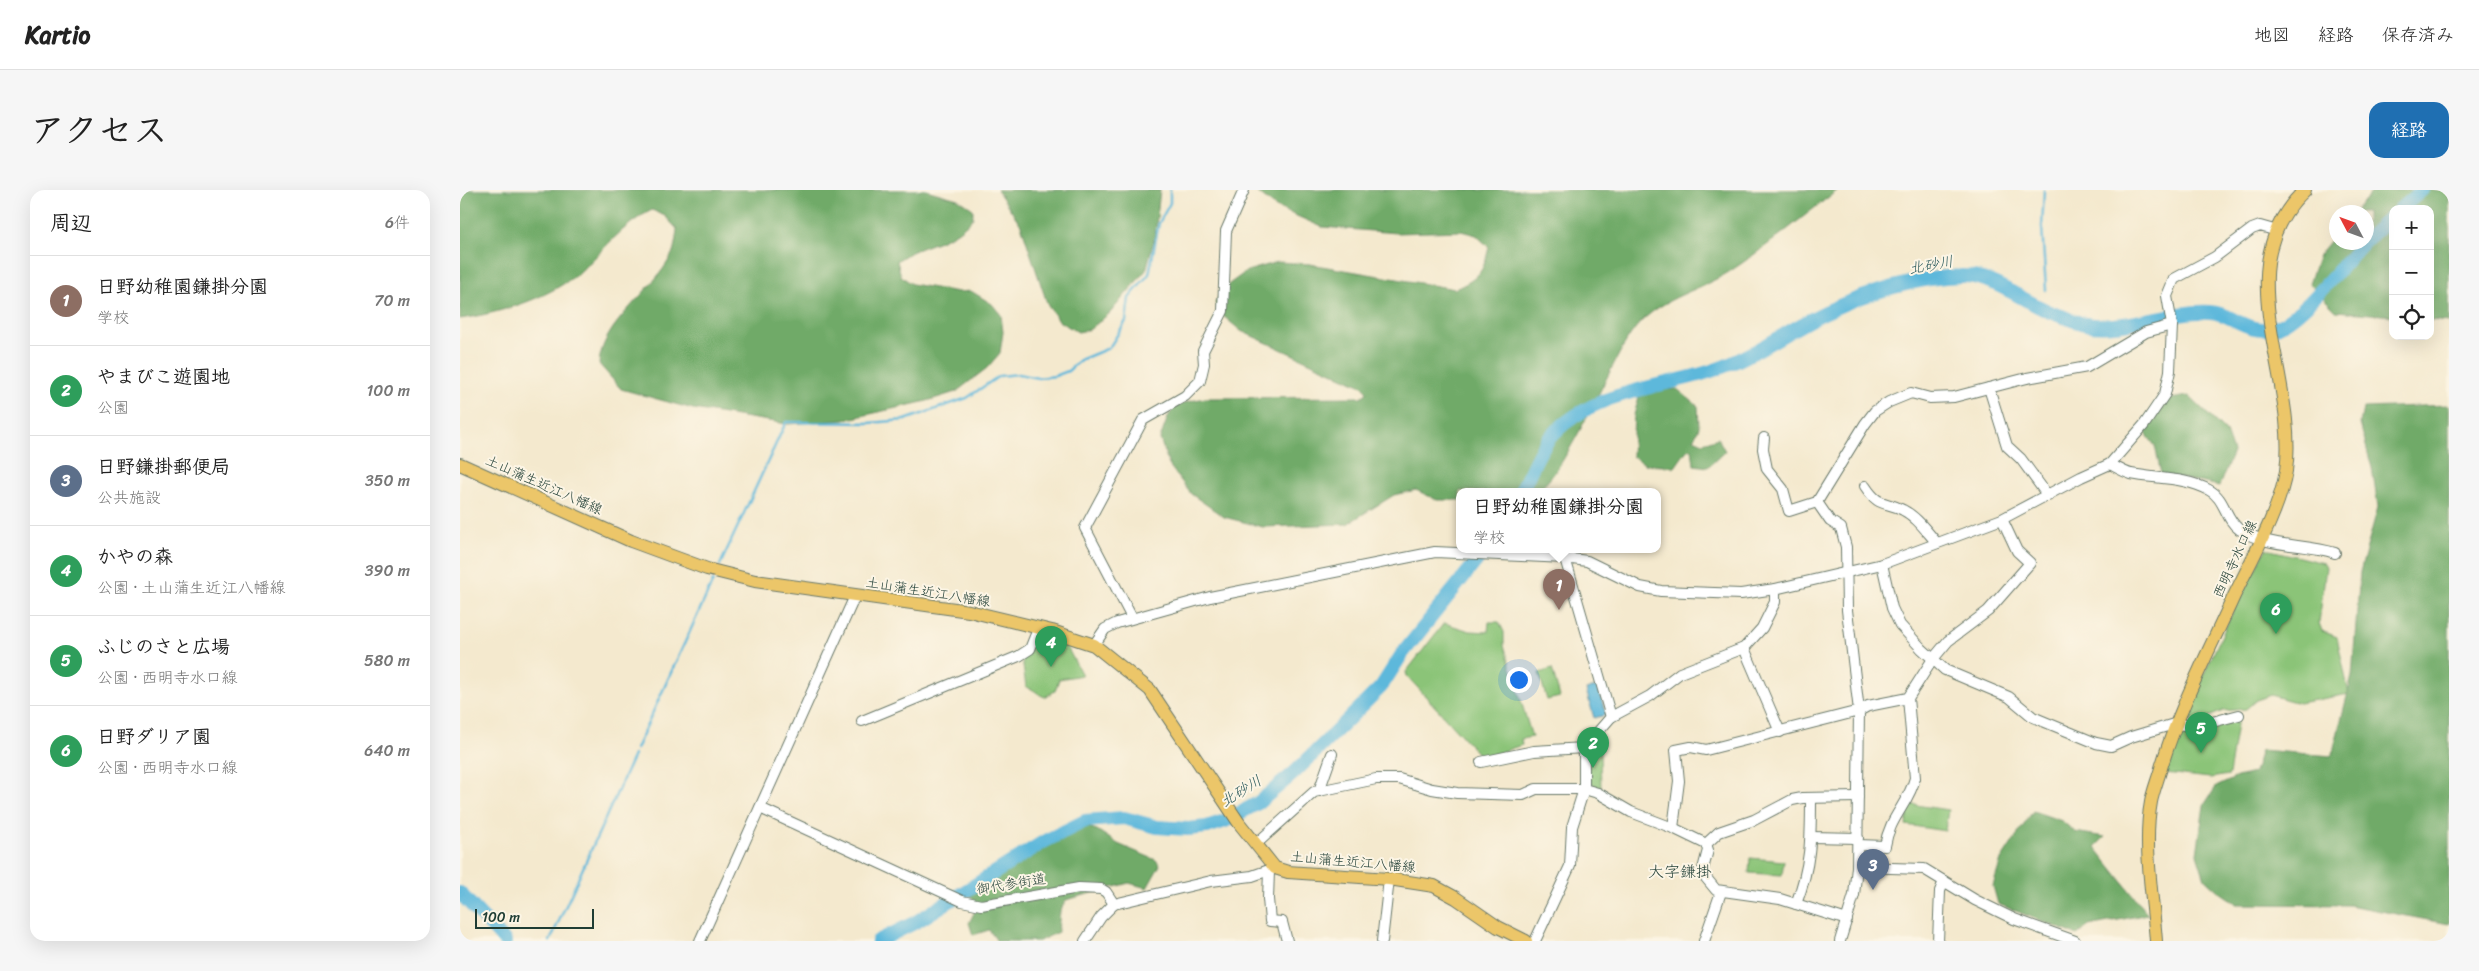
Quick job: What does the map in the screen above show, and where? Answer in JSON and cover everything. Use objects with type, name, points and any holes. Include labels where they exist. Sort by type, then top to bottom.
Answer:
[{"type":"main road","name":"西明寺水口線","points":[[2156,941],[2149,834],[2151,802],[2174,724],[2261,540],[2281,489],[2285,472],[2288,433],[2269,315],[2266,263],[2274,230],[2288,207],[2305,190]]},
{"type":"main road","name":"土山蒲生近江八幡線","points":[[460,464],[631,541],[708,569],[755,581],[969,611],[1068,636],[1094,645],[1150,690],[1272,870],[1389,879],[1434,886],[1456,898],[1498,927],[1526,941]]},
{"type":"street","points":[[1132,618],[1085,528],[1143,420],[1185,396],[1200,381],[1203,370],[1203,351],[1223,311],[1226,231],[1244,190]]},
{"type":"street","points":[[1492,553],[1587,561],[1640,587],[1661,591],[1741,594],[1775,589],[1882,564],[1921,551],[1937,543],[2002,519],[2048,496],[2082,476],[2110,464],[2144,425],[2165,394],[2170,371],[2172,323],[2168,305],[2169,288],[2174,279],[2215,257],[2252,229],[2260,226],[2274,230]]},
{"type":"street","points":[[1764,438],[1764,455],[1767,469],[1783,489],[1788,510],[1817,502],[1875,411],[1889,402],[1911,393],[1930,398],[1954,397],[2043,374],[2087,367],[2123,348],[2146,332],[2172,323]]},
{"type":"street","points":[[1989,388],[2007,446],[2020,459],[2048,496]]},
{"type":"street","points":[[2110,464],[2129,474],[2164,477],[2209,490],[2220,499],[2231,522],[2239,529],[2261,540],[2335,553]]},
{"type":"street","points":[[1865,486],[1878,502],[1902,509],[1910,515],[1937,543]]},
{"type":"street","points":[[1817,502],[1830,521],[1841,528],[1846,547],[1846,610],[1859,711],[1857,867],[1854,895],[1840,941]]},
{"type":"street","points":[[1811,837],[1858,841],[1885,846],[1891,823],[1912,788],[1914,778],[1908,698],[1933,659],[1948,641],[1988,611],[2030,563],[2018,550],[2002,519]]},
{"type":"street","points":[[1094,645],[1105,628],[1132,618],[1210,597],[1400,558],[1435,552],[1456,552]]},
{"type":"street","points":[[1565,558],[1611,717]]},
{"type":"street","points":[[1882,564],[1892,608],[1900,625],[1933,659],[1945,670],[2009,697],[2033,717],[2096,743],[2111,746],[2131,737],[2174,724],[2198,726],[2239,715]]},
{"type":"street","points":[[1535,941],[1567,875],[1572,827],[1584,789],[1584,748],[1611,717],[1650,696],[1680,673],[1744,648],[1762,628],[1775,602],[1775,589]]},
{"type":"street","points":[[700,941],[855,596]]},
{"type":"street","points":[[862,721],[1019,656],[1030,649],[1038,629]]},
{"type":"street","points":[[1744,648],[1780,732]]},
{"type":"street","points":[[1672,828],[1679,781],[1676,750],[1691,747],[1706,750],[1859,711],[1868,706],[1908,698]]},
{"type":"street","points":[[1481,762],[1534,751],[1584,748]]},
{"type":"street","points":[[1319,791],[1332,754]]},
{"type":"street","points":[[1256,844],[1303,800],[1319,791],[1376,779],[1399,779],[1432,789],[1464,793],[1523,795],[1536,789],[1584,789],[1611,799],[1640,816],[1706,844],[1708,850],[1702,873],[1716,890],[1780,899],[1847,920]]},
{"type":"street","points":[[1706,844],[1724,830],[1754,820],[1792,800],[1858,797]]},
{"type":"street","points":[[1796,904],[1806,878],[1811,837],[1810,798]]},
{"type":"street","name":"御代参街道","points":[[760,808],[962,901],[981,905],[1079,888],[1101,889],[1106,892],[1114,904]]},
{"type":"street","points":[[1857,867],[1914,867],[1924,869],[1975,900],[2014,919],[2075,941]]},
{"type":"street","points":[[1085,941],[1105,912],[1114,904],[1211,881],[1272,870],[1268,899],[1270,921],[1282,922],[1287,941]]},
{"type":"street","points":[[1382,941],[1389,879]]},
{"type":"street","points":[[1938,941],[1940,890],[1944,881]]},
{"type":"street","points":[[1704,941],[1721,892]]},
{"type":"green space","points":[[460,190],[926,190],[958,199],[973,209],[973,218],[955,233],[916,250],[897,261],[901,276],[912,284],[958,292],[971,291],[992,304],[1001,315],[1003,332],[1000,353],[987,368],[956,392],[927,401],[844,420],[787,424],[693,409],[621,389],[599,364],[602,349],[618,321],[663,269],[672,253],[677,229],[665,216],[652,210],[614,238],[580,272],[553,290],[507,309],[460,319]]},
{"type":"green space","points":[[997,190],[1160,190],[1155,236],[1146,270],[1110,313],[1089,330],[1078,332],[1060,322],[1048,306],[1021,225]]},
{"type":"green space","points":[[1254,190],[1838,190],[1729,272],[1664,304],[1641,322],[1622,348],[1586,419],[1559,466],[1547,483],[1540,488],[1456,488],[1456,500],[1437,500],[1416,490],[1394,495],[1347,524],[1263,527],[1224,517],[1191,494],[1169,465],[1160,439],[1170,413],[1178,405],[1205,398],[1361,397],[1367,393],[1364,387],[1241,331],[1222,315],[1215,303],[1229,284],[1247,271],[1278,262],[1310,264],[1455,289],[1479,274],[1485,263],[1489,247],[1476,235],[1461,231],[1397,233],[1322,227],[1276,207]]},
{"type":"green space","points":[[2374,190],[2449,190],[2449,322],[2434,320],[2434,205],[2389,205],[2389,316],[2336,311],[2309,283],[2319,255],[2329,243],[2329,250],[2374,250],[2374,205],[2360,205]]},
{"type":"green space","points":[[1677,389],[1698,406],[1699,427],[1694,439],[1703,443],[1718,438],[1725,451],[1708,467],[1694,465],[1692,449],[1687,450],[1675,467],[1645,464],[1632,456],[1634,415],[1640,393],[1652,390]]},
{"type":"green space","points":[[2189,396],[2226,432],[2233,452],[2219,486],[2161,474],[2155,446],[2145,432],[2169,399]]},
{"type":"green space","points":[[2449,405],[2449,924],[2349,905],[2237,904],[2205,879],[2197,854],[2204,805],[2216,787],[2237,777],[2254,773],[2261,750],[2332,756],[2352,676],[2360,572],[2378,507],[2372,468],[2360,424],[2363,408]]},
{"type":"green space","points":[[2266,549],[2324,563],[2326,567],[2319,623],[2322,631],[2337,637],[2349,694],[2299,703],[2270,695],[2255,701],[2246,709],[2223,711],[2199,721],[2183,719],[2235,607]]},
{"type":"green space","points":[[1489,622],[1499,622],[1504,632],[1504,645],[1532,737],[1521,739],[1522,745],[1482,758],[1407,676],[1406,672],[1444,623],[1470,631],[1488,632]]},
{"type":"green space","points":[[1036,637],[1065,639],[1068,649],[1082,675],[1059,679],[1055,691],[1045,697],[1026,687],[1022,659]]},
{"type":"green space","points":[[1552,669],[1560,697],[1547,700],[1539,673]]},
{"type":"green space","points":[[2238,718],[2229,775],[2210,778],[2165,773],[2176,734]]},
{"type":"green space","points":[[1592,749],[1600,751],[1601,791],[1587,779],[1586,757]]},
{"type":"green space","points":[[1909,804],[1948,810],[1945,831],[1906,825]]},
{"type":"green space","points":[[2033,811],[2062,821],[2075,832],[2105,837],[2095,847],[2148,914],[2089,926],[2077,935],[1998,904],[1993,886],[2001,860]]},
{"type":"green space","points":[[1081,825],[1097,830],[1118,844],[1156,860],[1160,865],[1147,888],[1129,883],[1066,900],[1060,911],[1058,932],[1039,941],[997,941],[989,930],[973,935],[969,923],[975,911],[979,908],[970,895],[1038,848]]},
{"type":"green space","points":[[1750,858],[1784,861],[1782,875],[1749,873]]},
{"type":"water","points":[[1598,686],[1606,715],[1594,718],[1586,690]]},
{"type":"waterway","points":[[720,565],[786,422],[869,423],[905,420],[967,398],[999,376],[1019,374],[1038,378],[1055,376],[1068,371],[1080,360],[1109,348],[1126,321],[1129,298],[1149,274],[1159,223],[1170,203],[1170,190]]},
{"type":"waterway","points":[[2044,190],[2042,227],[2046,290]]},
{"type":"waterway","name":"北砂川","points":[[2405,205],[2422,190]]},
{"type":"waterway","name":"北砂川","points":[[2374,233],[2389,219]]},
{"type":"waterway","name":"北砂川","points":[[1522,488],[1540,453],[1554,433],[1573,417],[1594,405],[1617,396],[1687,378],[1732,363],[1830,310],[1894,287],[1928,279],[1960,276],[1972,277],[1985,280],[2046,310],[2085,324],[2116,325],[2179,314],[2210,312],[2218,313],[2247,326],[2263,329],[2273,328],[2295,315],[2321,291],[2357,250]]},
{"type":"waterway","name":"北砂川","points":[[2037,306],[2040,301]]},
{"type":"waterway","name":"北砂川","points":[[878,941],[916,922],[1045,841],[1085,821],[1124,818],[1157,827],[1188,829],[1207,827],[1225,821],[1258,803],[1294,773],[1381,687],[1402,654],[1483,553]]},
{"type":"waterway","points":[[636,749],[713,581]]},
{"type":"waterway","points":[[550,941],[634,755]]},
{"type":"waterway","points":[[460,893],[505,941]]},
{"type":"place","name":"日野幼稚園鎌掛分園","points":[[1559,610]]},
{"type":"place","name":"日野ダリア園","points":[[2276,634]]},
{"type":"place","name":"かやの森","points":[[1051,667]]},
{"type":"place","name":"ふじのさと広場","points":[[2201,753]]},
{"type":"place","name":"やまびこ遊園地","points":[[1593,768]]},
{"type":"place","name":"日野鎌掛郵便局","points":[[1873,890]]},
{"type":"district","name":"大字鎌掛","points":[[1680,871]]}]
